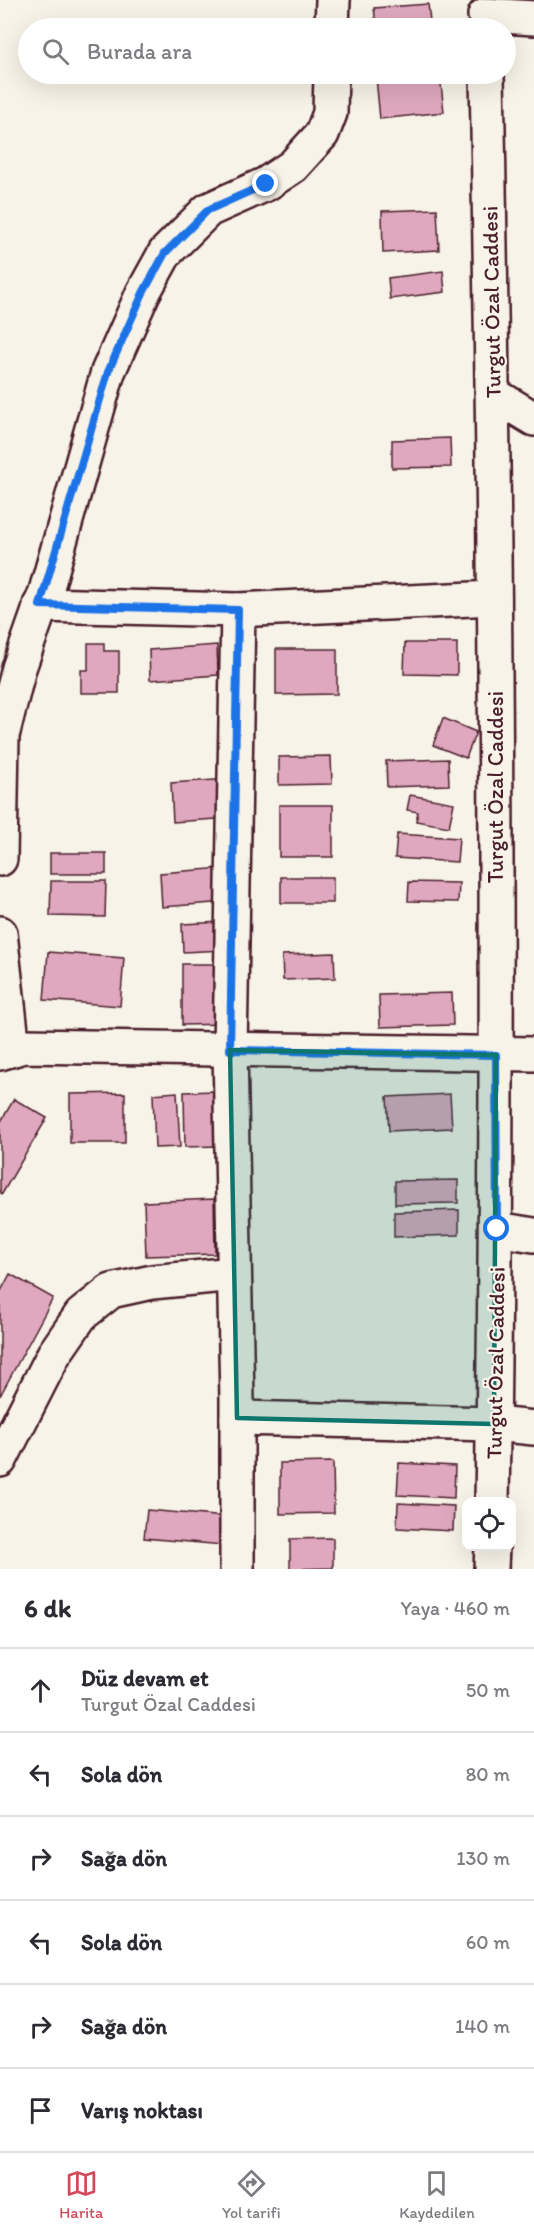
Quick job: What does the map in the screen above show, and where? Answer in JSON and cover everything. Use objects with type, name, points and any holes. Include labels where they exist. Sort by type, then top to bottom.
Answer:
[{"type":"street","points":[[332,18],[333,0]]},
{"type":"street","points":[[485,15],[534,18]]},
{"type":"street","points":[[0,860],[1,737],[19,668],[40,605],[108,372],[143,293],[165,253],[208,210],[266,184],[293,166],[322,134],[330,113],[331,84]]},
{"type":"street","name":"Turgut Özal Caddesi","points":[[487,84],[493,394],[497,1229],[492,1497]]},
{"type":"street","points":[[493,394],[534,419]]},
{"type":"street","points":[[40,605],[238,610],[494,598]]},
{"type":"street","points":[[237,1569],[237,1418],[230,1050],[238,610]]},
{"type":"street","points":[[0,933],[6,1051],[24,1046],[534,1054]]},
{"type":"street","points":[[497,1229],[534,1235]]},
{"type":"street","points":[[0,1460],[54,1354],[81,1315],[111,1291],[152,1282],[234,1274]]},
{"type":"street","points":[[237,1418],[494,1424],[534,1428]]},
{"type":"street","points":[[491,1569],[492,1551]]},
{"type":"highlighted area","points":[[230,1050],[496,1055],[494,1424],[237,1418]]},
{"type":"building","points":[[428,4],[430,18],[375,18],[374,8]]},
{"type":"building","points":[[377,84],[441,84],[444,112],[380,119]]},
{"type":"building","points":[[437,209],[439,250],[383,253],[382,211]]},
{"type":"building","points":[[443,271],[445,292],[390,299],[388,278]]},
{"type":"building","points":[[450,438],[451,467],[392,468],[392,440]]},
{"type":"building","points":[[88,643],[104,643],[104,651],[119,651],[119,693],[81,693],[81,670],[88,670]]},
{"type":"building","points":[[405,643],[457,643],[457,675],[404,674]]},
{"type":"building","points":[[217,645],[218,675],[150,680],[149,650]]},
{"type":"building","points":[[276,649],[337,649],[337,694],[276,695]]},
{"type":"building","points":[[443,718],[476,732],[466,758],[433,745]]},
{"type":"building","points":[[331,756],[332,784],[279,785],[279,757]]},
{"type":"building","points":[[448,759],[449,785],[387,787],[386,761]]},
{"type":"building","points":[[229,779],[231,818],[173,822],[171,783]]},
{"type":"building","points":[[410,795],[454,803],[449,827],[416,821],[418,812],[407,810]]},
{"type":"building","points":[[279,805],[333,805],[333,857],[279,857]]},
{"type":"building","points":[[397,834],[459,838],[457,862],[395,858]]},
{"type":"building","points":[[50,853],[106,853],[106,874],[50,874]]},
{"type":"building","points":[[223,868],[226,902],[162,907],[160,873]]},
{"type":"building","points":[[281,877],[333,877],[333,903],[281,903]]},
{"type":"building","points":[[51,881],[106,881],[105,917],[50,916]]},
{"type":"building","points":[[409,882],[459,883],[458,902],[408,901]]},
{"type":"building","points":[[223,922],[224,950],[183,952],[182,924]]},
{"type":"building","points":[[48,952],[124,958],[120,1006],[44,1000]]},
{"type":"building","points":[[334,953],[335,978],[283,980],[282,955]]},
{"type":"building","points":[[182,964],[228,964],[227,1024],[182,1025]]},
{"type":"building","points":[[452,993],[453,1025],[380,1027],[379,995]]},
{"type":"building","points":[[217,1091],[218,1146],[185,1147],[184,1092]]},
{"type":"building","points":[[177,1092],[180,1147],[155,1148],[153,1094]]},
{"type":"building","points":[[125,1093],[125,1143],[70,1143],[70,1094]]},
{"type":"building","points":[[450,1094],[452,1128],[389,1131],[387,1097]]},
{"type":"building","points":[[14,1099],[47,1118],[2,1194],[0,1192],[0,1123]]},
{"type":"building","points":[[458,1180],[458,1203],[395,1204],[395,1181]]},
{"type":"building","points":[[214,1199],[215,1254],[146,1256],[144,1202]]},
{"type":"building","points":[[459,1210],[459,1235],[394,1237],[394,1212]]},
{"type":"building","points":[[10,1274],[53,1298],[0,1396],[0,1293]]},
{"type":"building","points":[[333,1462],[334,1513],[280,1514],[280,1463]]},
{"type":"building","points":[[399,1463],[455,1466],[454,1498],[397,1495]]},
{"type":"building","points":[[398,1503],[454,1506],[453,1531],[397,1528]]},
{"type":"building","points":[[147,1510],[226,1517],[223,1545],[144,1538]]},
{"type":"building","points":[[333,1538],[333,1568],[290,1569],[290,1539]]},
{"type":"route","points":[[266,184],[208,210],[165,253],[143,293],[108,372],[46,591],[40,605],[238,610],[230,1050],[496,1055],[497,1229]]}]
